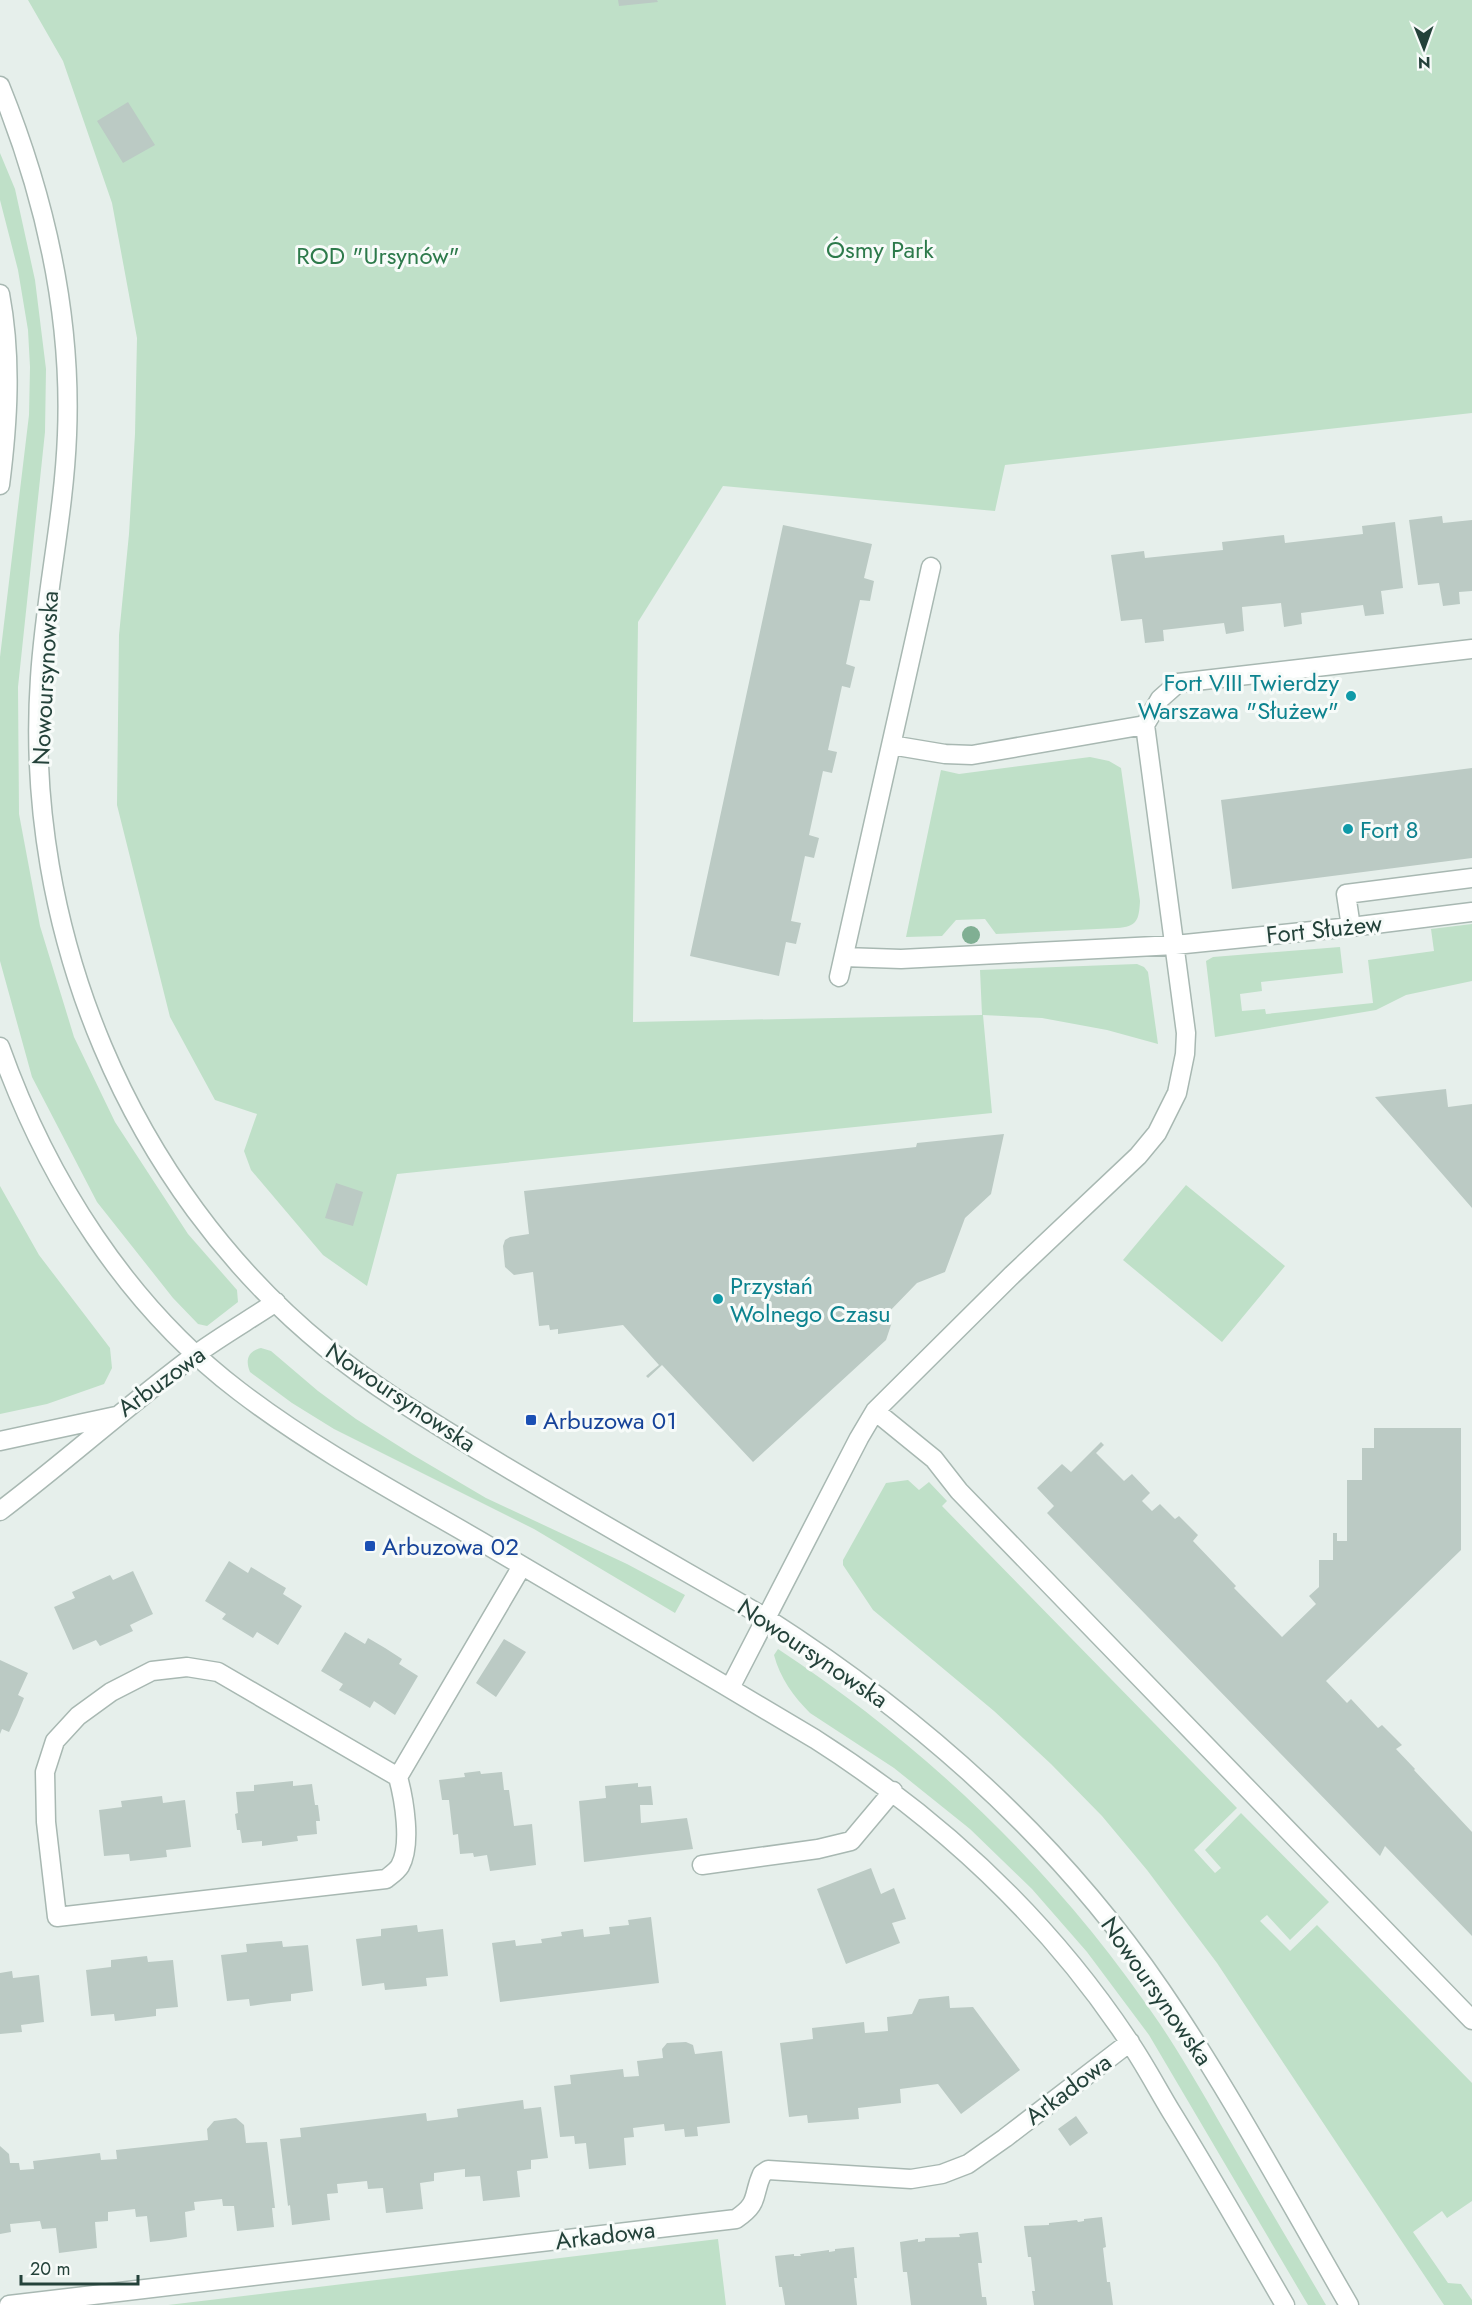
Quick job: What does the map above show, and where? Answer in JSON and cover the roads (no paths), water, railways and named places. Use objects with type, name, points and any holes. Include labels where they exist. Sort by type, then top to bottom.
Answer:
[{"type":"street","name":"Nowoursynowska","points":[[0,86],[21,141],[51,248],[62,315],[67,385],[67,438],[41,652],[38,704],[38,771],[44,834],[57,908],[78,984],[99,1039],[160,1158],[202,1219],[276,1302],[321,1344],[368,1381],[516,1473],[766,1618],[842,1669],[936,1742],[980,1781],[1075,1881],[1160,1988],[1198,2047],[1349,2305]]},
{"type":"street","points":[[0,294],[4,315],[8,385],[8,426],[0,485]]},
{"type":"street","points":[[839,977],[931,567]]},
{"type":"street","points":[[730,1688],[875,1411],[1005,1282],[1138,1156],[1157,1133],[1177,1093],[1185,1054],[1186,1033],[1145,725],[1160,699],[1178,683],[1472,649]]},
{"type":"street","points":[[891,745],[945,754],[972,755],[1145,725]]},
{"type":"street","points":[[1351,927],[1346,894],[1472,878]]},
{"type":"street","name":"Fort Służew","points":[[844,957],[901,959],[1175,945],[1472,912]]},
{"type":"street","points":[[0,1047],[26,1114],[75,1206],[115,1264],[137,1291],[197,1354],[237,1389],[324,1449],[815,1739],[893,1791],[943,1831],[1031,1916],[1130,2042],[1285,2305]]},
{"type":"street","name":"Arbuzowa","points":[[0,1442],[120,1415],[197,1354],[276,1302]]},
{"type":"street","points":[[875,1411],[934,1459],[959,1491],[1472,2020]]},
{"type":"street","points":[[0,1511],[52,1472],[120,1415]]},
{"type":"street","points":[[398,1776],[218,1672],[187,1667],[152,1671],[111,1692],[78,1716],[55,1741],[45,1772],[46,1822],[57,1917],[386,1879],[399,1868],[404,1856],[405,1821],[398,1776],[522,1566]]},
{"type":"street","points":[[702,1865],[818,1849],[851,1842],[893,1791]]},
{"type":"street","name":"Arkadowa","points":[[9,2305],[736,2219],[749,2210],[755,2199],[762,2174],[768,2170],[911,2179],[942,2174],[968,2164],[1130,2042]]},
{"type":"place","name":"Fort VIII Twierdzy Warszawa \"Służew\"","points":[[1351,696]]},
{"type":"place","name":"Fort 8","points":[[1348,829]]},
{"type":"place","name":"Przystań Wolnego Czasu","points":[[718,1299]]},
{"type":"place","name":"Arbuzowa 01","points":[[531,1420]]},
{"type":"place","name":"Arbuzowa 02","points":[[370,1546]]},
{"type":"park label","name":"Ósmy Park","points":[[880,249]]},
{"type":"park label","name":"ROD \"Ursynów\"","points":[[378,255]]}]
